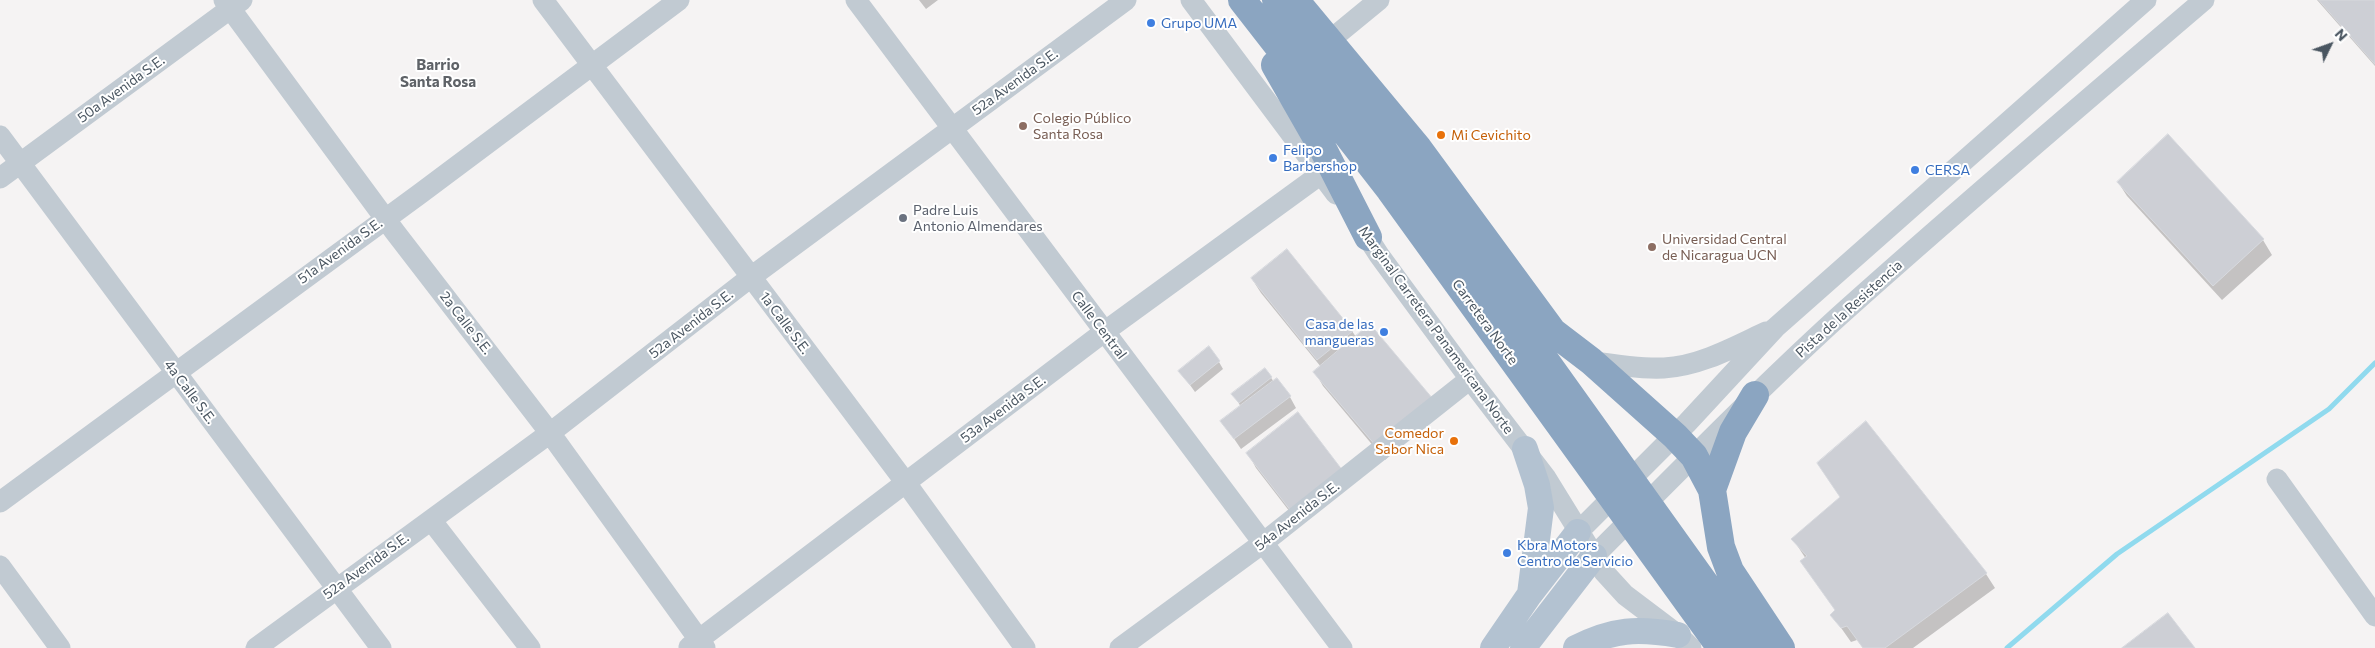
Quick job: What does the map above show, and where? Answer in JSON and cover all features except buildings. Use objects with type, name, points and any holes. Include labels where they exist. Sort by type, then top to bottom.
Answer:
[{"type":"highway","name":"Carretera Norte","points":[[1241,0],[1390,190],[1721,648]]},
{"type":"highway","points":[[1241,0],[1323,149],[1368,236]]},
{"type":"highway","name":"Carretera Norte","points":[[1276,0],[1328,70],[1409,170],[1751,648]]},
{"type":"highway","points":[[1295,0],[1418,148],[1554,332],[1591,361],[1675,436],[1694,456],[1712,490],[1721,547],[1730,571],[1781,648]]},
{"type":"highway","points":[[1712,490],[1733,432],[1755,395]]},
{"type":"main road","points":[[1525,449],[1537,485],[1541,508],[1530,594]]},
{"type":"main road","points":[[1493,648],[1530,594],[1578,532]]},
{"type":"main road","name":"Pista de la Resistencia","points":[[1523,648],[1594,556]]},
{"type":"main road","points":[[1576,648],[1615,632],[1638,630],[1684,641]]},
{"type":"street","name":"1a Calle S.E.","points":[[543,0],[906,483],[1024,648]]},
{"type":"street","name":"51a Avenida S.E.","points":[[0,502],[678,0]]},
{"type":"street","name":"Calle Central","points":[[856,0],[1342,648]]},
{"type":"street","name":"52a Avenida S.E.","points":[[256,648],[550,433],[751,277],[1126,0]]},
{"type":"street","name":"Marginal Carretera Panamericana Norte","points":[[1191,0],[1368,236],[1379,255],[1470,379],[1546,478],[1578,532],[1613,584],[1684,641]]},
{"type":"street","points":[[1329,41],[1380,0]]},
{"type":"street","points":[[1578,532],[1675,436],[1775,328],[2146,0]]},
{"type":"street","name":"Pista de la Resistencia","points":[[1594,556],[1755,395],[1902,260],[2204,0]]},
{"type":"street","name":"50a Avenida S.E.","points":[[0,178],[233,3]]},
{"type":"street","name":"2a Calle S.E.","points":[[233,3],[384,218],[550,433],[697,645]]},
{"type":"street","name":"4a Calle S.E.","points":[[0,136],[381,648]]},
{"type":"street","name":"53a Avenida S.E.","points":[[697,645],[1104,332],[1321,174]]},
{"type":"street","points":[[1591,361],[1632,367],[1674,366],[1715,356],[1775,328]]},
{"type":"street","name":"54a Avenida S.E.","points":[[1120,648],[1263,543],[1470,379]]},
{"type":"street","points":[[2277,479],[2375,616]]},
{"type":"street","points":[[431,520],[530,648]]},
{"type":"street","points":[[0,566],[60,648]]},
{"type":"waterway","points":[[2007,648],[2117,554],[2329,409],[2375,363]]},
{"type":"place","name":"Grupo UMA","points":[[1151,23]]},
{"type":"place","name":"Colegio Público Santa Rosa","points":[[1023,126]]},
{"type":"place","name":"Mi Cevichito","points":[[1441,135]]},
{"type":"place","name":"Felipo Barbershop","points":[[1273,158]]},
{"type":"place","name":"CERSA","points":[[1915,170]]},
{"type":"place","name":"Padre Luis Antonio Almendares","points":[[903,218]]},
{"type":"place","name":"Universidad Central de Nicaragua UCN","points":[[1652,247]]},
{"type":"place","name":"Casa de las mangueras","points":[[1384,332]]},
{"type":"place","name":"Comedor Sabor Nica","points":[[1454,441]]},
{"type":"place","name":"Kbra Motors Centro de Servicio","points":[[1507,553]]},
{"type":"district","name":"Barrio Santa Rosa","points":[[438,74]]}]
